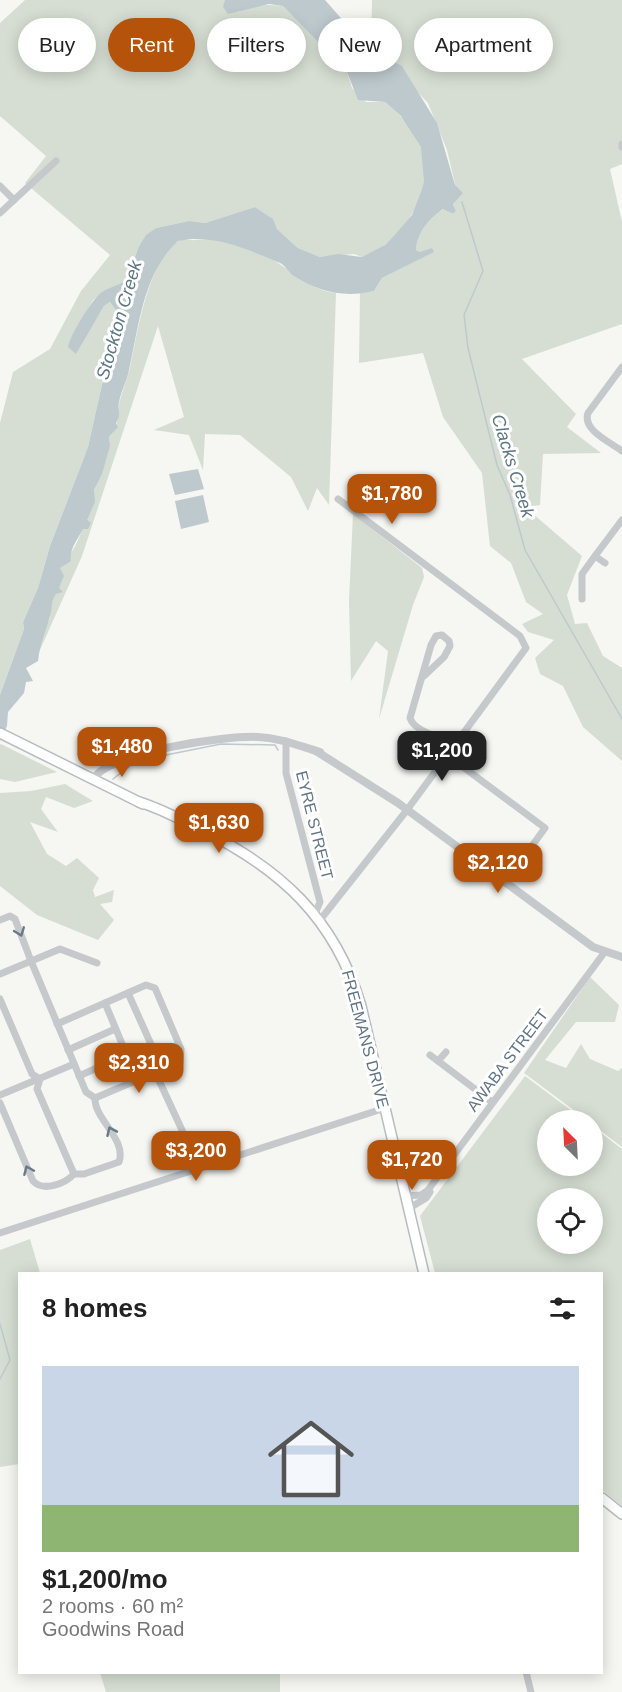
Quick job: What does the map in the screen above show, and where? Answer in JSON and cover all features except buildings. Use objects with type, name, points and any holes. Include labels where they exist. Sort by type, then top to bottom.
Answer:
[{"type":"main road","name":"FREEMANS DRIVE","points":[[0,733],[139,802],[216,837],[264,867],[295,891],[318,917],[343,957],[356,988],[424,1272]]},
{"type":"main road","points":[[603,1499],[622,1514]]},
{"type":"street","points":[[0,213],[56,161]]},
{"type":"street","points":[[0,186],[14,200]]},
{"type":"street","points":[[622,367],[588,413],[586,420],[590,427],[622,451]]},
{"type":"street","points":[[318,917],[407,810],[526,648],[520,636],[338,499]]},
{"type":"street","points":[[582,599],[582,574],[622,520]]},
{"type":"street","points":[[595,556],[605,563]]},
{"type":"street","points":[[424,676],[439,662],[450,646],[442,635],[433,640],[424,676],[412,707],[412,723],[443,737],[454,746]]},
{"type":"street","points":[[93,779],[98,772],[117,763],[196,742],[235,737],[286,741],[316,751],[398,803],[604,953],[622,957]]},
{"type":"street","name":"EYRE STREET","points":[[286,741],[286,773],[320,902],[318,917]]},
{"type":"street","points":[[447,755],[545,828],[505,883]]},
{"type":"street","points":[[0,920],[10,916],[15,919],[86,1092],[95,1098]]},
{"type":"street","points":[[0,974],[60,949],[97,963]]},
{"type":"street","name":"AWABA STREET","points":[[408,1209],[426,1198],[433,1184],[492,1102],[604,953]]},
{"type":"street","points":[[57,1024],[149,985],[155,988],[181,1049],[182,1058],[178,1064],[95,1098]]},
{"type":"street","points":[[128,993],[195,1169]]},
{"type":"street","points":[[0,999],[32,1074],[40,1079]]},
{"type":"street","points":[[105,1003],[138,1082]]},
{"type":"street","points":[[68,1050],[116,1029]]},
{"type":"street","points":[[438,1061],[446,1052]]},
{"type":"street","points":[[79,1076],[126,1055]]},
{"type":"street","points":[[430,1055],[492,1102]]},
{"type":"street","points":[[0,1095],[74,1064]]},
{"type":"street","points":[[40,1079],[37,1089],[74,1174]]},
{"type":"street","points":[[0,1104],[33,1181],[38,1186],[45,1187],[69,1179],[74,1174],[84,1174],[116,1164],[121,1158],[107,1122],[96,1108],[95,1098]]},
{"type":"street","points":[[0,1233],[385,1108]]},
{"type":"street","name":"AWABA STREET","points":[[405,1196],[421,1195],[433,1184]]},
{"type":"street","points":[[526,1674],[531,1692]]},
{"type":"shaded area","points":[[25,0],[225,0],[238,12],[260,5],[283,6],[295,18],[207,18],[207,72],[306,72],[306,30],[318,42],[318,72],[347,72],[352,88],[366,102],[385,102],[406,121],[421,145],[425,158],[425,172],[419,199],[405,224],[383,246],[362,257],[354,254],[320,257],[298,248],[277,229],[272,219],[255,207],[205,223],[189,221],[156,228],[147,235],[138,248],[128,279],[93,300],[75,334],[80,345],[104,306],[110,302],[118,313],[88,447],[50,546],[38,588],[23,622],[24,629],[0,695],[0,423],[13,372],[50,349],[81,291],[110,255],[25,183],[46,156],[0,116],[0,23]]},
{"type":"shaded area","points":[[372,0],[622,0],[622,164],[610,169],[622,222],[622,324],[522,359],[576,414],[567,427],[601,453],[543,454],[540,505],[525,507],[582,556],[567,595],[575,624],[587,623],[603,656],[622,668],[622,761],[583,727],[563,686],[540,674],[535,658],[554,640],[528,632],[522,624],[543,614],[526,602],[511,563],[490,546],[482,473],[443,417],[423,353],[359,363],[360,293],[374,291],[382,278],[419,259],[420,252],[416,250],[421,231],[433,217],[444,209],[453,214],[456,211],[453,204],[458,197],[447,150],[428,103],[399,72],[402,72],[402,18],[372,18]]},
{"type":"shaded area","points":[[184,239],[212,239],[253,250],[278,263],[305,282],[336,293],[329,505],[317,488],[308,511],[291,477],[240,435],[205,434],[203,470],[189,435],[154,430],[184,417],[158,326],[82,556],[39,652],[40,639],[50,618],[50,605],[61,581],[60,568],[67,560],[82,532],[106,458],[109,437],[117,424],[120,400],[130,368],[146,296],[162,258],[172,246]]},
{"type":"shaded area","points":[[353,514],[422,568],[424,577],[413,605],[379,719],[388,651],[376,641],[351,681],[349,601]]},
{"type":"shaded area","points":[[0,744],[57,772],[15,782],[0,779]]},
{"type":"shaded area","points":[[65,784],[93,801],[74,808],[46,797],[41,809],[58,832],[30,822],[47,854],[66,866],[77,858],[99,878],[93,890],[95,897],[114,890],[112,902],[100,904],[114,920],[98,940],[37,915],[0,886],[0,793],[31,791]]},
{"type":"shaded area","points":[[590,977],[619,1005],[615,1022],[576,1022],[545,1060],[566,1068],[581,1044],[590,1059],[618,1071],[622,1068],[622,1147],[603,1133],[603,1110],[574,1110],[524,1073]]},
{"type":"shaded area","points":[[525,1076],[571,1110],[537,1110],[537,1176],[603,1176],[603,1135],[622,1149],[622,1506],[603,1491],[603,1272],[435,1272],[420,1216]]},
{"type":"shaded area","points":[[30,1239],[40,1272],[18,1272],[18,1464],[0,1467],[0,1250]]},
{"type":"shaded area","points":[[100,1674],[280,1674],[280,1692],[106,1692]]},
{"type":"water","name":"Stockton Creek","points":[[225,0],[325,0],[341,18],[318,18],[318,42],[306,30],[306,18],[295,18],[283,6],[269,4],[228,14],[223,7]]},
{"type":"water","name":"Stockton Creek","points":[[402,66],[437,123],[455,185],[463,193],[453,204],[456,211],[453,214],[443,209],[421,232],[416,250],[420,252],[432,248],[434,252],[382,278],[374,291],[352,294],[322,290],[294,276],[280,263],[244,248],[218,241],[191,239],[178,241],[166,254],[157,268],[144,301],[128,374],[119,402],[119,417],[116,423],[118,427],[109,437],[110,446],[102,474],[94,490],[95,502],[87,520],[91,523],[88,529],[83,529],[74,544],[71,561],[60,568],[64,576],[59,588],[63,592],[56,594],[53,600],[38,661],[26,668],[33,681],[26,682],[24,693],[8,712],[7,726],[0,741],[0,695],[24,629],[23,622],[38,588],[50,546],[88,447],[118,313],[110,302],[104,306],[76,354],[68,347],[77,326],[87,309],[102,292],[128,279],[138,248],[146,235],[156,228],[189,221],[205,223],[255,207],[273,219],[277,229],[298,248],[320,257],[338,254],[362,257],[385,245],[412,215],[421,192],[424,182],[421,147],[401,116],[385,102],[358,100],[347,72],[402,72]]},
{"type":"water","points":[[198,469],[204,489],[175,495],[169,474]]},
{"type":"water","points":[[203,495],[209,522],[181,529],[175,501]]},
{"type":"waterway","name":"Clacks Creek","points":[[462,202],[483,271],[464,315],[468,348],[497,465],[510,495],[525,550],[622,719]]},
{"type":"waterway","points":[[113,779],[136,761],[221,744],[275,745],[278,750]]},
{"type":"waterway","points":[[0,1324],[10,1360],[0,1379]]}]
